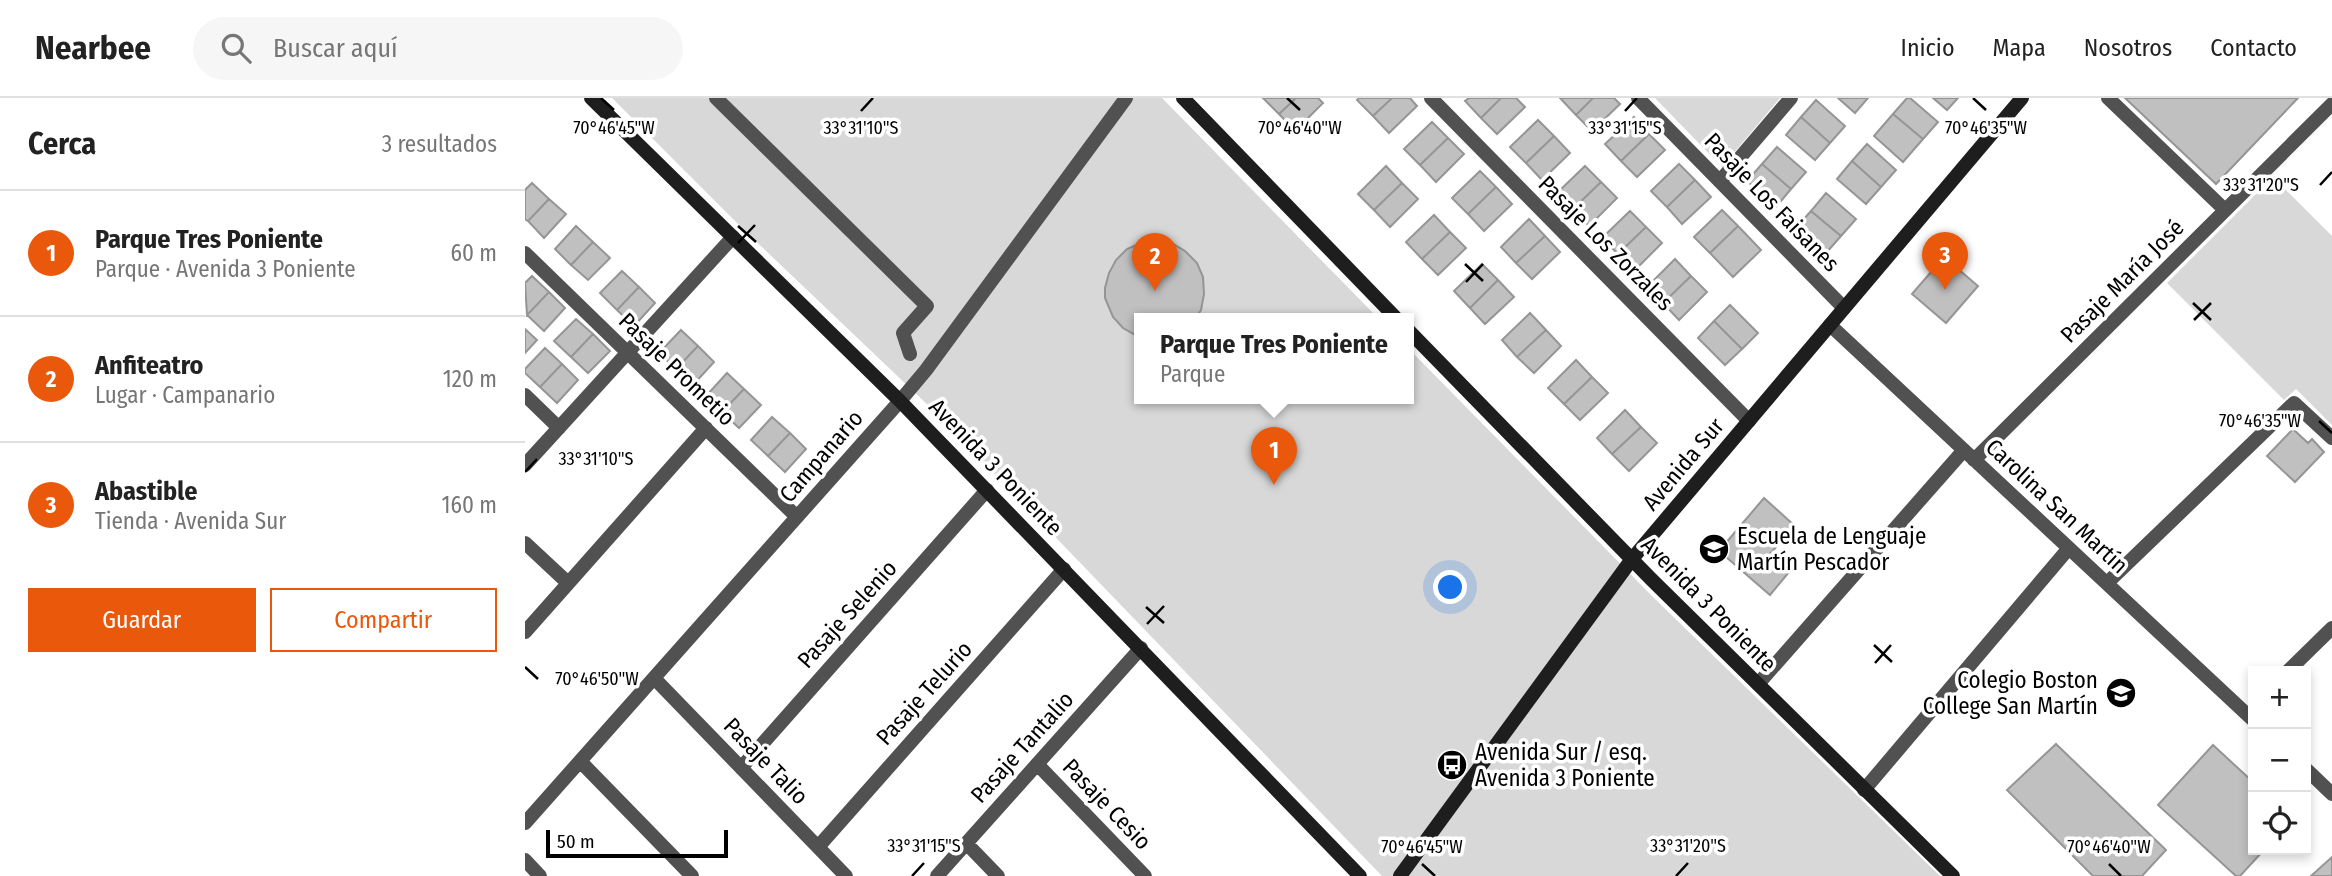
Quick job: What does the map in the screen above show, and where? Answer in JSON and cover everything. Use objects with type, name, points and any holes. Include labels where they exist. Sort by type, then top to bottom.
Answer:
[{"type":"street","name":"Avenida 3 Poniente","points":[[591,98],[900,401],[1360,876]]},
{"type":"street","points":[[716,98],[927,306],[903,333],[910,354]]},
{"type":"street","name":"Campanario","points":[[525,823],[926,370],[1126,98]]},
{"type":"street","points":[[1182,98],[1391,313]]},
{"type":"street","name":"Pasaje Los Zorzales","points":[[1431,98],[1749,421]]},
{"type":"street","name":"Pasaje Los Faisanes","points":[[1638,98],[1844,308]]},
{"type":"street","points":[[1720,181],[1791,98]]},
{"type":"street","name":"Avenida Sur","points":[[1400,876],[1632,559],[2022,98]]},
{"type":"street","points":[[2108,98],[2225,210]]},
{"type":"street","name":"Pasaje María José","points":[[1758,684],[1969,455],[2332,104]]},
{"type":"street","points":[[525,465],[733,237]]},
{"type":"street","name":"Pasaje Prometio","points":[[525,253],[797,517]]},
{"type":"street","name":"Carolina San Martín","points":[[1830,325],[2248,710]]},
{"type":"street","name":"Avenida 3 Poniente","points":[[1414,336],[1632,559],[1953,876]]},
{"type":"street","points":[[525,395],[559,428]]},
{"type":"street","points":[[2107,583],[2294,402],[2332,438]]},
{"type":"street","points":[[525,632],[706,428]]},
{"type":"street","name":"Pasaje Selenio","points":[[741,768],[987,490]]},
{"type":"street","points":[[525,542],[568,583]]},
{"type":"street","points":[[1864,790],[2069,548]]},
{"type":"street","name":"Pasaje Telurio","points":[[818,847],[1064,569]]},
{"type":"street","points":[[2293,666],[2332,628]]},
{"type":"street","name":"Pasaje Tantalio","points":[[937,876],[1141,648]]},
{"type":"street","name":"Pasaje Talio","points":[[655,678],[846,876]]},
{"type":"street","points":[[580,761],[692,876]]},
{"type":"street","name":"Pasaje Cesio","points":[[1037,764],[1145,876]]},
{"type":"street","points":[[2311,774],[2332,794]]},
{"type":"street","points":[[967,843],[998,876]]},
{"type":"street","points":[[525,860],[540,876]]},
{"type":"shaded area","points":[[612,98],[1162,98],[1373,313],[1134,313],[1134,404],[1414,404],[1414,354],[1652,596],[1940,876],[1382,876],[931,408],[743,229]]},
{"type":"shaded area","points":[[1655,98],[1780,98],[1722,167]]},
{"type":"shaded area","points":[[2273,177],[2332,236],[2332,425],[2296,389],[2284,400],[2167,283]]},
{"type":"building","points":[[1263,98],[1296,98],[1279,114]]},
{"type":"building","points":[[1296,98],[1318,98],[1323,103],[1295,131],[1279,114]]},
{"type":"building","points":[[1392,98],[1373,116],[1357,100]]},
{"type":"building","points":[[1392,98],[1410,98],[1417,106],[1389,133],[1373,116]]},
{"type":"building","points":[[1469,98],[1501,98],[1481,118],[1465,101]]},
{"type":"building","points":[[1501,98],[1516,98],[1525,107],[1497,134],[1481,118]]},
{"type":"building","points":[[1560,98],[1593,98],[1576,115]]},
{"type":"building","points":[[1593,98],[1614,98],[1620,104],[1592,131],[1576,115]]},
{"type":"building","points":[[1838,98],[1868,98],[1855,113]]},
{"type":"building","points":[[1907,98],[1938,122],[1923,139],[1893,114]]},
{"type":"building","points":[[1933,98],[1958,98],[1947,110]]},
{"type":"building","points":[[2125,98],[2298,98],[2216,184]]},
{"type":"building","points":[[1816,100],[1845,126],[1830,143],[1801,117]]},
{"type":"building","points":[[1893,114],[1923,139],[1903,162],[1874,136]]},
{"type":"building","points":[[1634,117],[1649,134],[1621,161],[1605,144]]},
{"type":"building","points":[[1801,117],[1830,143],[1815,160],[1786,135]]},
{"type":"building","points":[[1538,120],[1554,136],[1526,163],[1510,147]]},
{"type":"building","points":[[1432,122],[1448,138],[1420,165],[1404,149]]},
{"type":"building","points":[[1649,134],[1665,150],[1637,177],[1621,161]]},
{"type":"building","points":[[1554,136],[1570,153],[1542,180],[1526,163]]},
{"type":"building","points":[[1448,138],[1464,154],[1436,182],[1420,165]]},
{"type":"building","points":[[1867,144],[1896,170],[1881,187],[1852,161]]},
{"type":"building","points":[[1777,147],[1806,172],[1791,189],[1762,164]]},
{"type":"building","points":[[1852,161],[1881,187],[1866,204],[1837,179]]},
{"type":"building","points":[[1679,164],[1695,180],[1667,207],[1651,191]]},
{"type":"building","points":[[1762,164],[1791,189],[1776,207],[1747,181]]},
{"type":"building","points":[[1386,166],[1402,183],[1374,210],[1358,194]]},
{"type":"building","points":[[1585,166],[1601,182],[1573,209],[1557,193]]},
{"type":"building","points":[[1480,171],[1496,187],[1468,214],[1452,198]]},
{"type":"building","points":[[1695,180],[1711,197],[1682,224],[1667,207]]},
{"type":"building","points":[[1601,182],[1617,198],[1589,226],[1573,209]]},
{"type":"building","points":[[532,183],[549,199],[528,221],[525,219],[525,190]]},
{"type":"building","points":[[1402,183],[1418,199],[1390,227],[1374,210]]},
{"type":"building","points":[[1496,187],[1512,204],[1484,231],[1468,214]]},
{"type":"building","points":[[1826,193],[1856,219],[1841,236],[1811,211]]},
{"type":"building","points":[[549,199],[566,214],[544,238],[528,221]]},
{"type":"building","points":[[1722,210],[1738,226],[1710,253],[1694,237]]},
{"type":"building","points":[[1630,211],[1646,227],[1618,254],[1602,238]]},
{"type":"building","points":[[1811,211],[1841,236],[1826,253],[1796,228]]},
{"type":"building","points":[[1434,215],[1450,232],[1422,259],[1406,242]]},
{"type":"building","points":[[1529,219],[1545,236],[1516,263],[1501,247]]},
{"type":"building","points":[[576,226],[593,242],[571,265],[555,249]]},
{"type":"building","points":[[1738,226],[1761,250],[1733,277],[1710,253]]},
{"type":"building","points":[[1646,227],[1662,243],[1634,271],[1618,254]]},
{"type":"building","points":[[1450,232],[1466,248],[1438,275],[1422,259]]},
{"type":"building","points":[[1545,236],[1560,252],[1532,279],[1516,263]]},
{"type":"building","points":[[1156,240],[1170,242],[1185,251],[1197,263],[1203,277],[1204,294],[1199,313],[1134,313],[1134,334],[1123,328],[1113,317],[1105,298],[1105,288],[1116,260],[1127,249]]},
{"type":"building","points":[[593,242],[610,258],[588,280],[571,265]]},
{"type":"building","points":[[1944,257],[1978,286],[1946,323],[1912,294]]},
{"type":"building","points":[[1675,259],[1691,276],[1663,303],[1647,287]]},
{"type":"building","points":[[1482,264],[1498,280],[1470,308],[1454,291]]},
{"type":"building","points":[[622,271],[639,287],[617,310],[600,293]]},
{"type":"building","points":[[532,276],[549,292],[527,315],[525,283]]},
{"type":"building","points":[[1691,276],[1707,292],[1679,320],[1663,303]]},
{"type":"building","points":[[1498,280],[1514,297],[1485,324],[1470,308]]},
{"type":"building","points":[[639,287],[655,303],[634,326],[617,310]]},
{"type":"building","points":[[549,292],[565,308],[544,331],[527,315]]},
{"type":"building","points":[[1730,305],[1758,333],[1742,349],[1714,321]]},
{"type":"building","points":[[1530,313],[1546,330],[1517,357],[1502,340]]},
{"type":"building","points":[[576,319],[593,334],[571,357],[554,341]]},
{"type":"building","points":[[1714,321],[1742,349],[1725,365],[1698,338]]},
{"type":"building","points":[[525,329],[537,340],[525,353]]},
{"type":"building","points":[[681,330],[698,346],[676,369],[659,353]]},
{"type":"building","points":[[1546,330],[1561,346],[1534,373],[1517,357]]},
{"type":"building","points":[[593,334],[610,351],[588,373],[571,357]]},
{"type":"building","points":[[698,346],[714,362],[693,385],[676,369]]},
{"type":"building","points":[[545,348],[562,364],[540,387],[525,373],[525,369]]},
{"type":"building","points":[[1576,360],[1592,377],[1564,404],[1548,388]]},
{"type":"building","points":[[562,364],[578,380],[557,403],[540,387]]},
{"type":"building","points":[[727,373],[744,389],[722,412],[706,396]]},
{"type":"building","points":[[1592,377],[1608,393],[1580,420],[1564,404]]},
{"type":"building","points":[[744,389],[761,405],[739,428],[722,412]]},
{"type":"building","points":[[1625,410],[1641,427],[1612,454],[1597,438]]},
{"type":"building","points":[[772,417],[790,433],[768,456],[751,440]]},
{"type":"building","points":[[1641,427],[1657,443],[1629,471],[1612,454]]},
{"type":"building","points":[[2293,429],[2308,443],[2312,439],[2324,452],[2295,482],[2267,456]]},
{"type":"building","points":[[790,433],[806,449],[785,472],[768,456]]},
{"type":"building","points":[[1764,498],[1795,526],[1769,555],[1789,572],[1770,595],[1719,551]]},
{"type":"building","points":[[2056,744],[2166,850],[2142,876],[2093,876],[2007,790]]},
{"type":"building","points":[[2213,745],[2248,777],[2248,855],[2259,855],[2240,876],[2236,876],[2158,805]]},
{"type":"building","points":[[2332,857],[2332,876],[2311,876]]},
{"type":"place","name":"Abastible","points":[[1945,290]]},
{"type":"place","name":"Anfiteatro","points":[[1155,291]]},
{"type":"place","name":"Parque Tres Poniente","points":[[1274,485]]},
{"type":"place","name":"Escuela de Lenguaje Martín Pescador","points":[[1714,549]]},
{"type":"place","name":"Colegio Boston College San Martín","points":[[2121,693]]},
{"type":"place","name":"Avenida Sur / esq. Avenida 3 Poniente","points":[[1452,765]]}]
